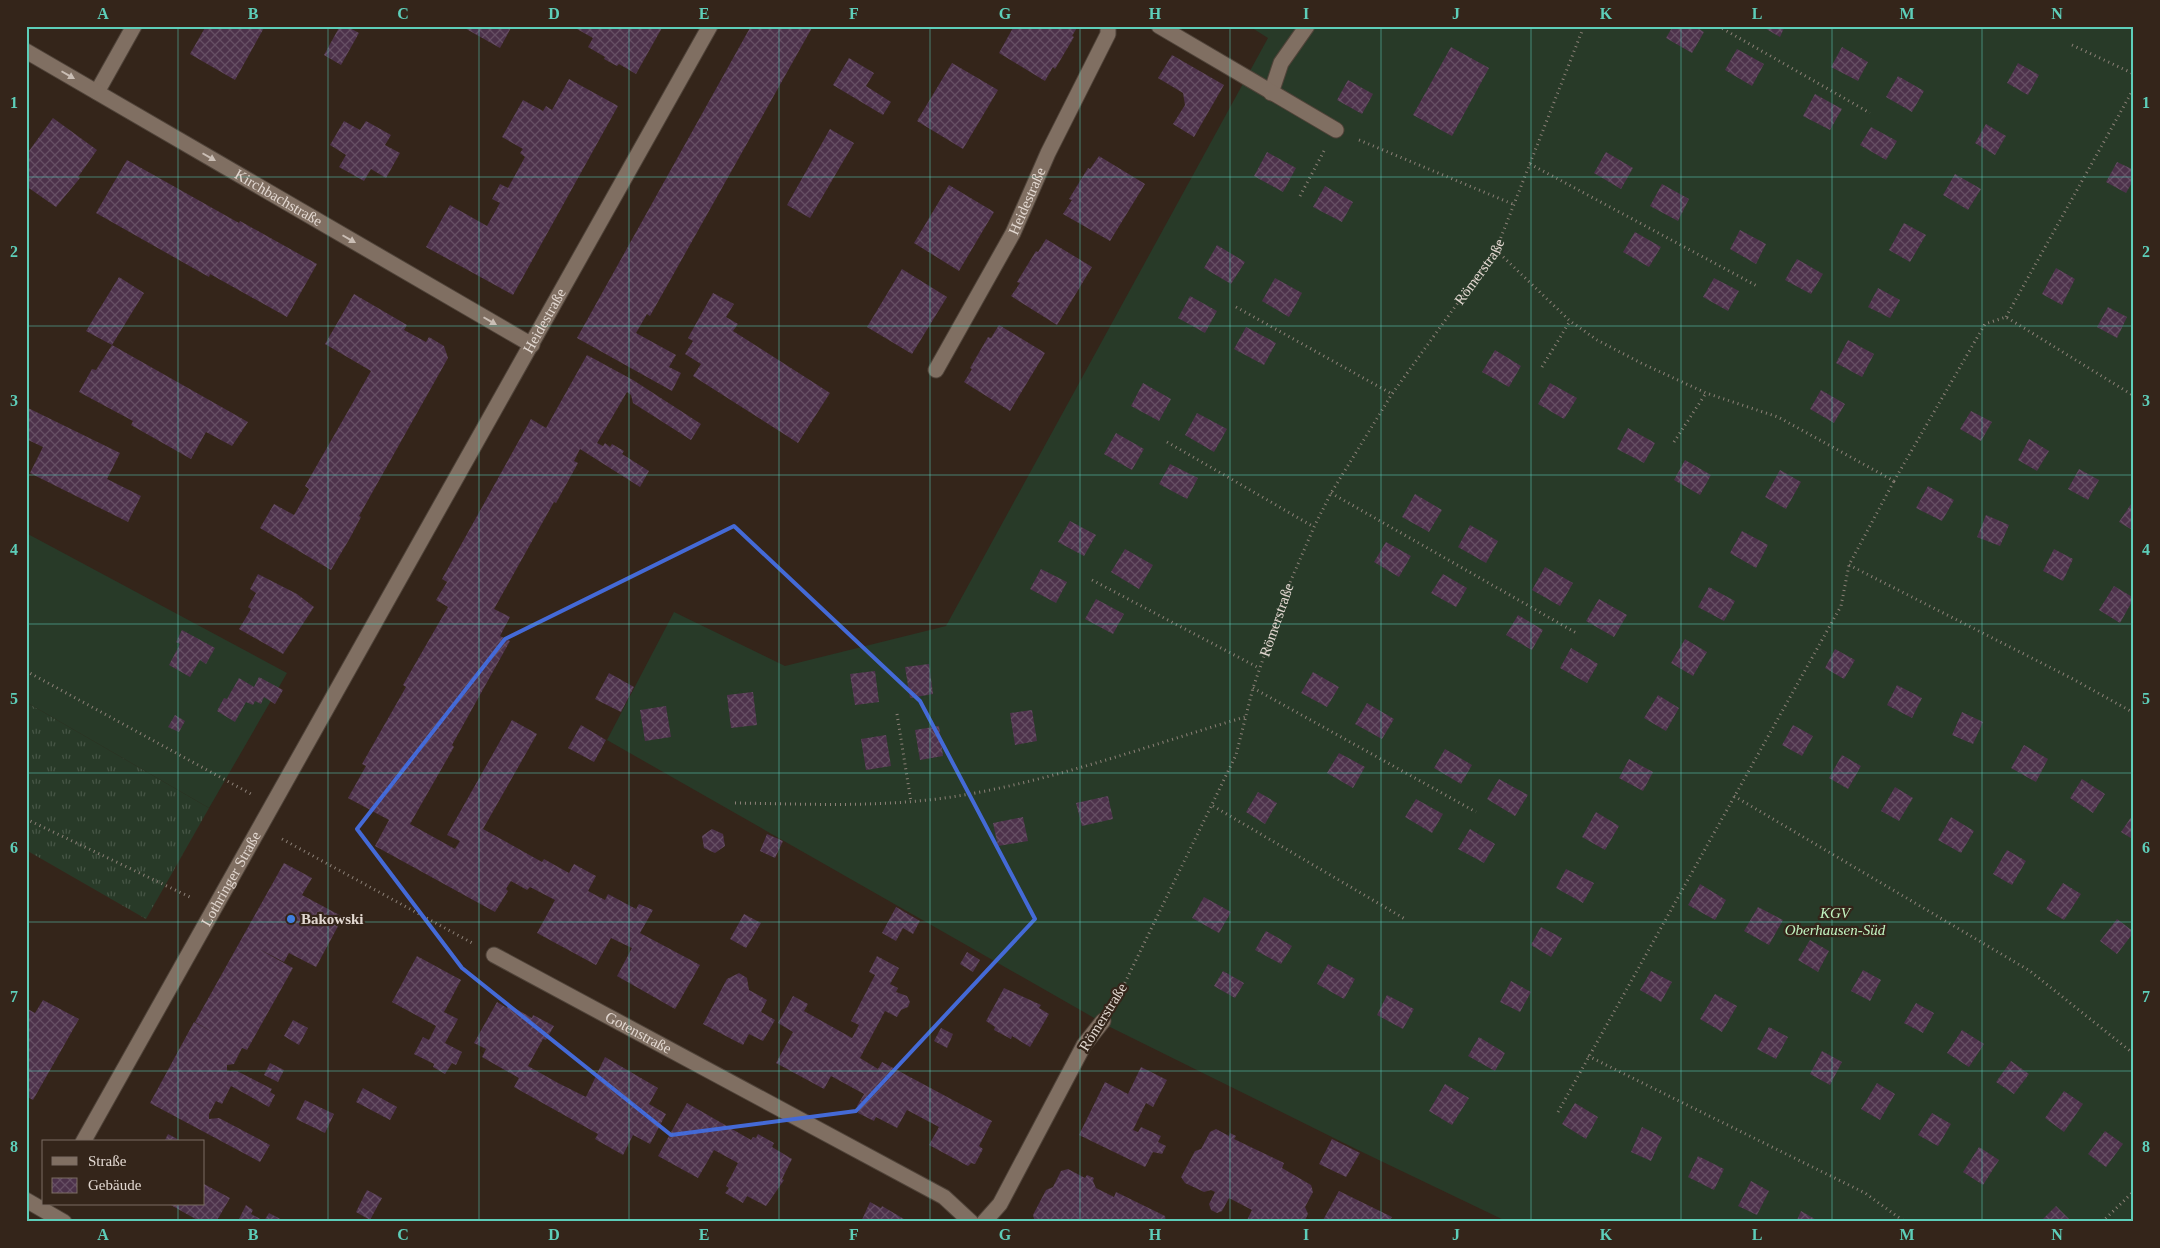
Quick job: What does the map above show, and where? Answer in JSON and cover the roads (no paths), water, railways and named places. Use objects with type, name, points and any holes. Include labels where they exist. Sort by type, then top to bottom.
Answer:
[{"type":"street","points":[[97,92],[134,26]]},
{"type":"street","name":"Heidestraße","points":[[378,614],[532,345],[710,26]]},
{"type":"street","name":"Heidestraße","points":[[936,370],[1013,233],[1048,153],[1108,34],[1108,26]]},
{"type":"street","points":[[1160,26],[1336,130]]},
{"type":"street","points":[[1271,93],[1281,63],[1308,26]]},
{"type":"street","name":"Kirchbachstraße","points":[[26,51],[532,345]]},
{"type":"street","name":"Lothringer Straße","points":[[84,1140],[378,614]]},
{"type":"street","name":"Gotenstraße","points":[[494,955],[944,1197],[971,1222]]},
{"type":"street","name":"Römerstraße","points":[[984,1222],[1000,1204],[1084,1045],[1104,1021]]},
{"type":"street","points":[[26,1200],[64,1222]]},
{"type":"place","name":"Bakowski","points":[[291,919]]},
{"type":"park label","name":"KGV Oberhausen-Süd","points":[[1835,922]]}]
